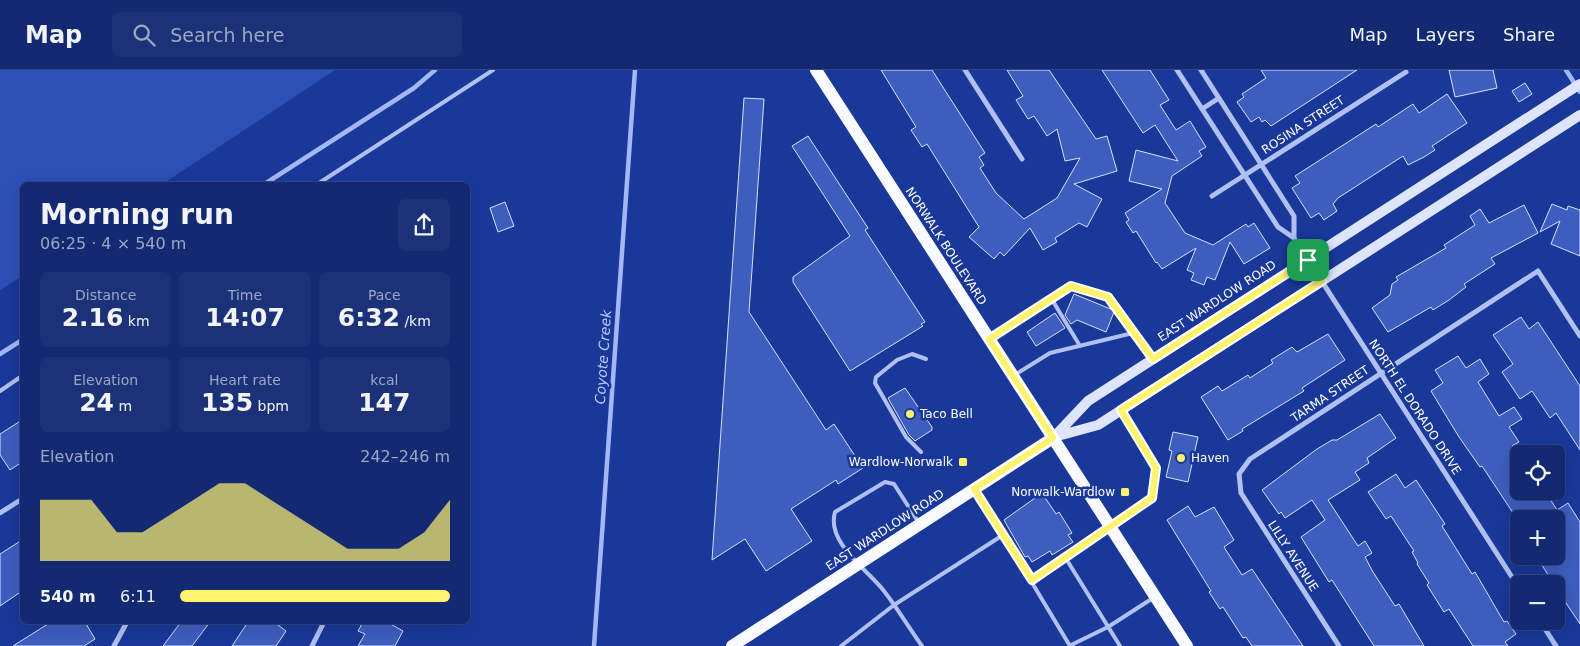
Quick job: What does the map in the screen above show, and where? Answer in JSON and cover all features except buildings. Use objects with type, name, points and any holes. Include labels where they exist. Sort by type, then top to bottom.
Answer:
[{"type":"main road","name":"NORWALK BOULEVARD","points":[[816,70],[1187,646]]},
{"type":"main road","name":"EAST WARDLOW ROAD","points":[[732,646],[1053,438],[1088,401],[1580,84]]},
{"type":"main road","name":"EAST WARDLOW ROAD","points":[[1053,438],[1098,425],[1580,115]]},
{"type":"street","points":[[965,70],[1022,159]]},
{"type":"street","name":"NORTH EL DORADO DRIVE","points":[[1177,70],[1278,227],[1294,238],[1511,575]]},
{"type":"street","name":"NORTH EL DORADO DRIVE","points":[[1201,70],[1294,216],[1294,238]]},
{"type":"street","name":"ROSINA STREET","points":[[1212,196],[1406,72]]},
{"type":"street","points":[[1202,109],[1219,98]]},
{"type":"street","name":"TARMA STREET","points":[[1239,474],[1250,460],[1538,271],[1580,336]]},
{"type":"street","name":"LILLY AVENUE","points":[[1239,474],[1240,493],[1339,646]]},
{"type":"street","points":[[0,513],[20,500]]},
{"type":"street","points":[[114,646],[126,624]]},
{"type":"street","points":[[312,646],[323,624]]},
{"type":"street","points":[[1546,630],[1556,646]]},
{"type":"lane","points":[[321,182],[493,70]]},
{"type":"lane","points":[[989,339],[1071,286],[1108,297],[1153,359]]},
{"type":"lane","points":[[1051,298],[1080,346]]},
{"type":"lane","points":[[1012,375],[1050,353],[1133,333]]},
{"type":"lane","points":[[921,452],[906,438],[875,383],[876,377],[897,360],[912,354],[926,359]]},
{"type":"lane","points":[[0,391],[20,377]]},
{"type":"lane","points":[[1032,580],[1152,498],[1156,468],[1121,410]]},
{"type":"lane","points":[[919,524],[894,484],[885,482],[835,512],[833,520],[836,534],[857,565],[883,590],[922,646]]},
{"type":"lane","points":[[974,489],[1032,580],[1071,646],[1108,627],[1155,597]]},
{"type":"lane","points":[[841,646],[894,605],[1003,535]]},
{"type":"lane","points":[[1065,557],[1120,646]]},
{"type":"shaded area","points":[[0,70],[335,70],[166,182],[20,182],[20,277],[0,290]]},
{"type":"waterway","points":[[268,182],[414,88],[435,70]]},
{"type":"waterway","name":"Coyote Creek","points":[[594,646],[635,70]]},
{"type":"waterway","points":[[1566,70],[1580,92]]},
{"type":"waterway","points":[[0,354],[20,341]]},
{"type":"place","name":"Taco Bell","points":[[910,414]]},
{"type":"place","name":"Haven","points":[[1181,458]]},
{"type":"place","name":"Wardlow-Norwalk","points":[[963,462]]},
{"type":"place","name":"Norwalk-Wardlow","points":[[1125,492]]},
{"type":"route","points":[[1308,260],[1322,281],[1121,410],[1156,468],[1152,498],[1032,580],[974,489],[1053,438],[989,339],[1071,286],[1108,297],[1153,359],[1308,260]]}]
